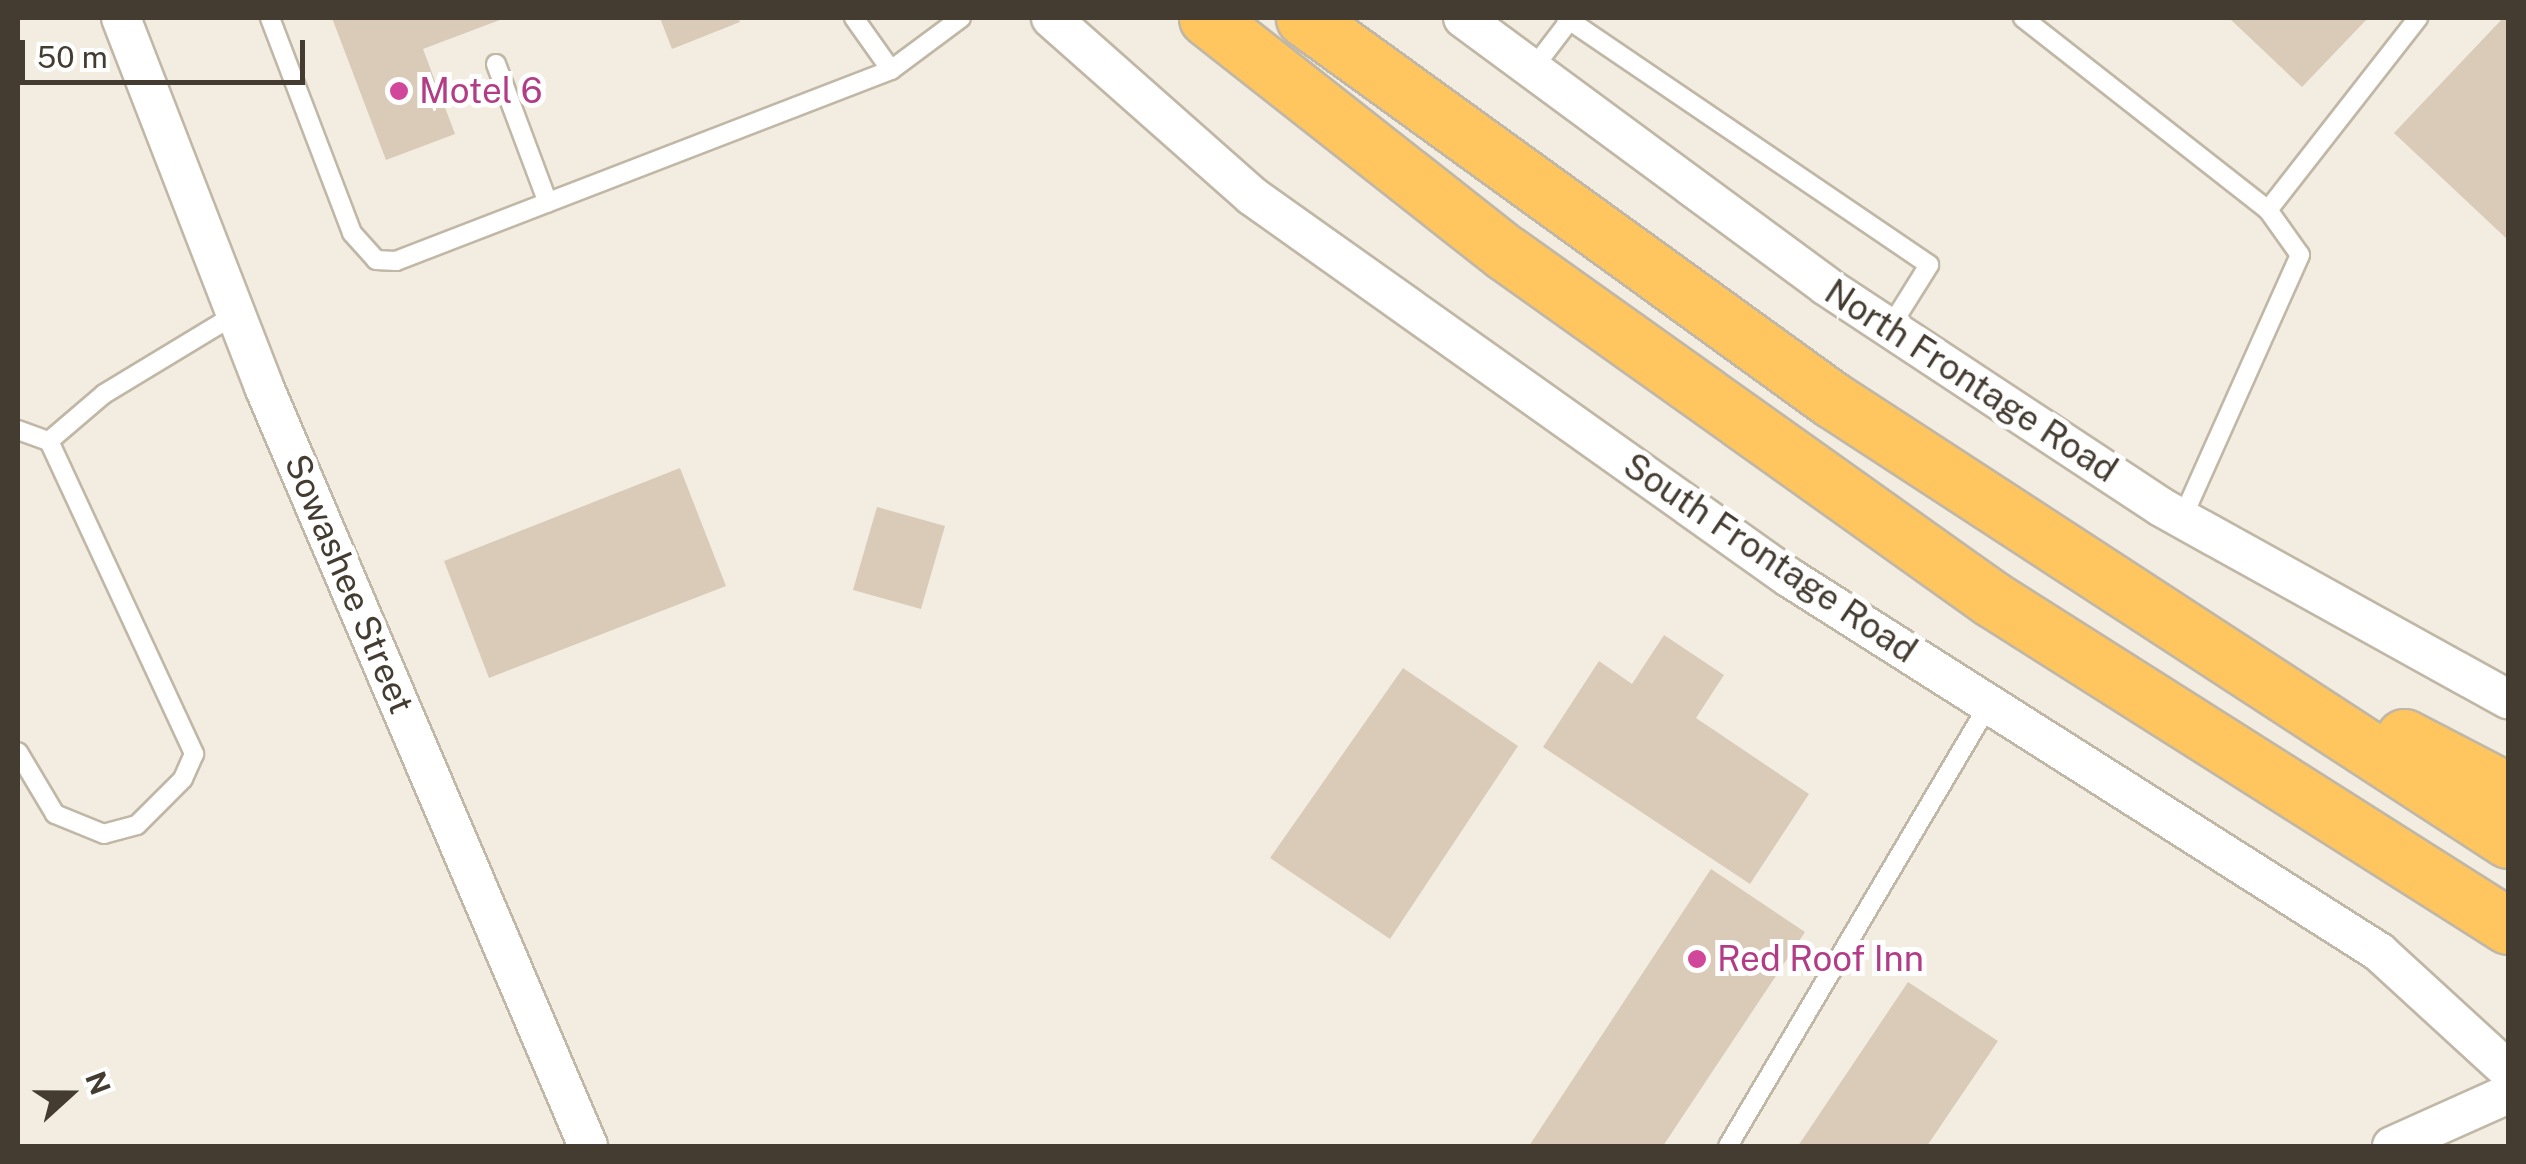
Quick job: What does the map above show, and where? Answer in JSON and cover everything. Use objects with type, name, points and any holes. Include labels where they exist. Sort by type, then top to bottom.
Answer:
[{"type":"highway","points":[[1206,18],[1506,253],[1959,576],[2502,926]]},
{"type":"highway","points":[[1304,18],[1830,399],[2508,840]]},
{"type":"highway","points":[[2205,643],[2508,791]]},
{"type":"street","name":"Sowashee Street","points":[[121,18],[236,314],[588,1146]]},
{"type":"street","name":"South Frontage Road","points":[[1051,18],[1252,196],[1790,578],[2379,952],[2508,1070]]},
{"type":"street","name":"North Frontage Road","points":[[1463,18],[1531,72],[1889,329],[2182,519],[2508,699]]},
{"type":"street","points":[[2392,1146],[2508,1094]]},
{"type":"lane","points":[[270,18],[352,233],[376,260],[396,262],[891,70],[962,18]]},
{"type":"lane","points":[[854,18],[891,70]]},
{"type":"lane","points":[[2022,18],[2268,210],[2300,255],[2299,269],[2182,519]]},
{"type":"lane","points":[[2268,210],[2418,18]]},
{"type":"lane","points":[[1531,72],[1568,19],[1929,266],[1889,329]]},
{"type":"lane","points":[[496,64],[548,202]]},
{"type":"lane","points":[[49,440],[104,394],[236,314]]},
{"type":"lane","points":[[18,430],[49,440],[194,754],[184,779],[137,825],[104,834],[56,814],[18,752]]},
{"type":"lane","points":[[1728,1146],[1989,704]]},
{"type":"building","name":"Motel 6","points":[[332,18],[505,18],[423,49],[455,134],[386,160]]},
{"type":"building","points":[[660,18],[738,18],[740,22],[672,49]]},
{"type":"building","points":[[2229,18],[2368,18],[2302,87]]},
{"type":"building","points":[[2503,18],[2508,18],[2507,239],[2394,133]]},
{"type":"building","points":[[680,468],[726,586],[489,678],[444,561]]},
{"type":"building","points":[[877,507],[945,526],[921,609],[853,590]]},
{"type":"building","points":[[1664,635],[1724,675],[1696,718],[1809,794],[1750,884],[1543,747],[1599,661],[1632,684]]},
{"type":"building","points":[[1403,668],[1518,746],[1390,939],[1270,858]]},
{"type":"building","points":[[1711,869],[1805,932],[1663,1146],[1529,1146]]},
{"type":"building","points":[[1908,982],[1998,1041],[1927,1146],[1798,1146]]},
{"type":"place","name":"Motel 6","points":[[399,91]]},
{"type":"place","name":"Red Roof Inn","points":[[1697,959]]}]
